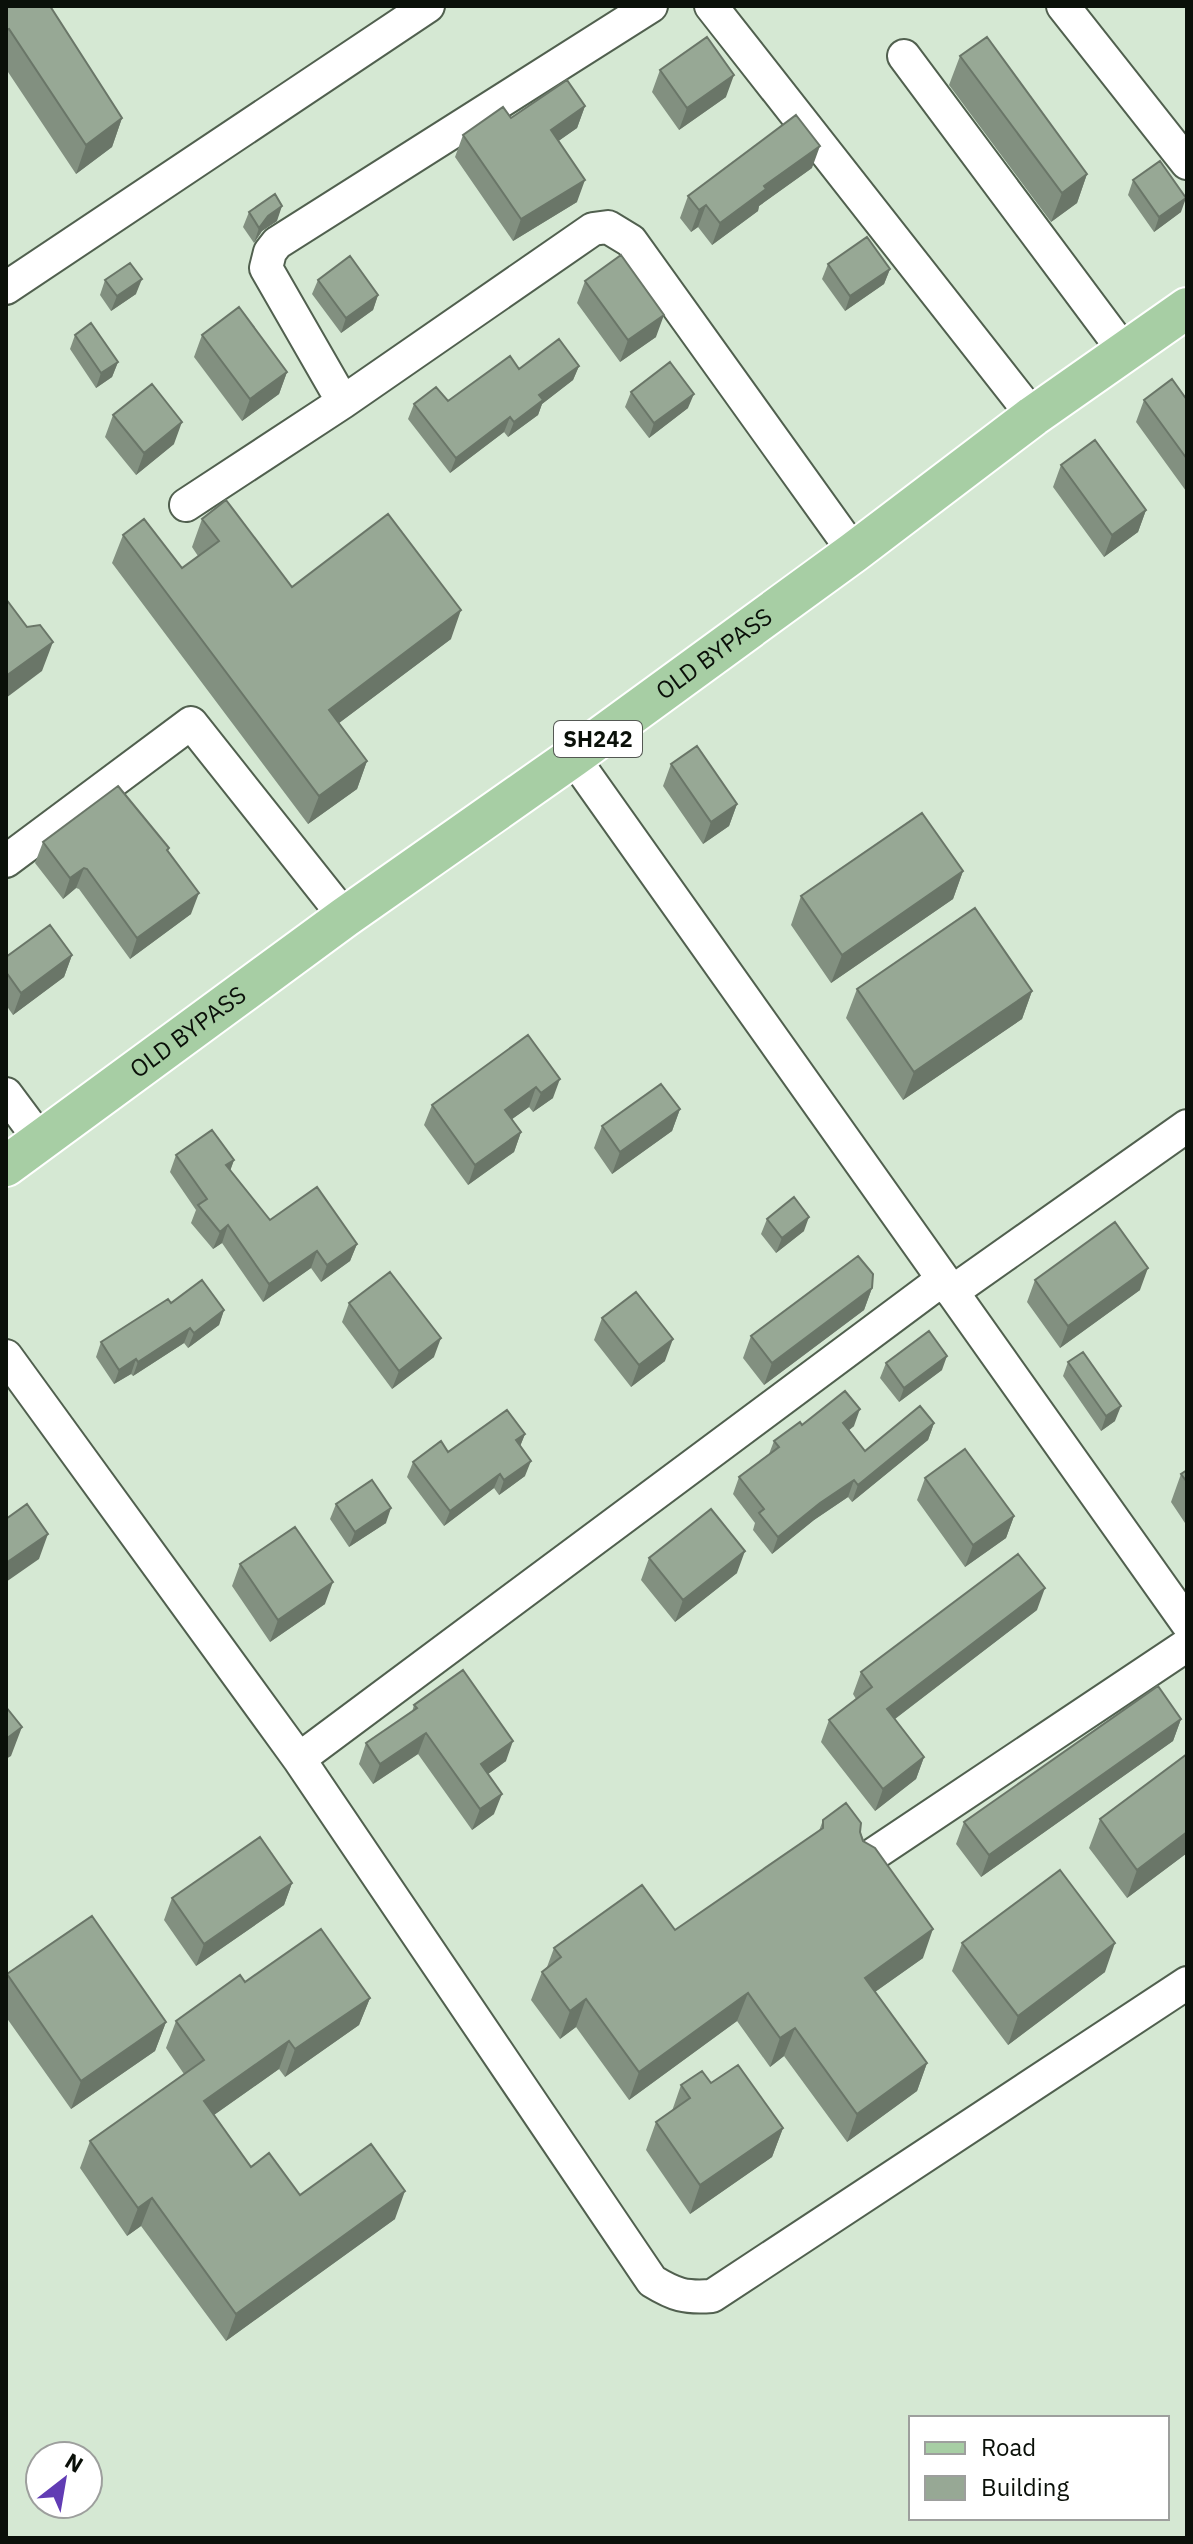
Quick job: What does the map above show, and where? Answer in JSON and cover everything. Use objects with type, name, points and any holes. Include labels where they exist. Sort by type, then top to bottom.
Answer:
[{"type":"main road","name":"OLD BYPASS","points":[[6,1166],[345,917],[573,757],[854,552],[1033,416],[1187,308]]},
{"type":"street","points":[[6,288],[428,6]]},
{"type":"street","points":[[343,402],[266,268],[270,252],[277,243],[651,6]]},
{"type":"street","points":[[711,6],[1033,416]]},
{"type":"street","points":[[1063,6],[1187,163]]},
{"type":"street","points":[[904,56],[1124,351]]},
{"type":"street","points":[[186,505],[343,402],[593,229],[608,227],[631,241],[854,552]]},
{"type":"street","points":[[6,861],[191,723],[345,917]]},
{"type":"street","points":[[573,757],[1187,1623]]},
{"type":"street","points":[[6,1094],[41,1141]]},
{"type":"street","points":[[299,1759],[947,1286],[1187,1126]]},
{"type":"street","points":[[6,1356],[299,1759],[652,2281],[673,2294],[690,2298],[712,2296],[1187,1983]]},
{"type":"street","points":[[868,1858],[1187,1645]]},
{"type":"building","points":[[6,6],[50,6],[122,118],[86,145],[9,29],[6,30]]},
{"type":"building","points":[[707,37],[734,75],[687,108],[660,70]]},
{"type":"building","points":[[987,37],[1087,174],[1062,193],[960,56]]},
{"type":"building","points":[[567,80],[585,106],[551,130],[585,180],[521,219],[463,135],[503,107],[511,118]]},
{"type":"building","points":[[796,115],[820,146],[764,186],[766,189],[720,223],[706,205],[699,210],[688,196]]},
{"type":"building","points":[[1160,161],[1186,198],[1159,217],[1133,180]]},
{"type":"building","points":[[275,194],[282,206],[268,216],[259,228],[249,212]]},
{"type":"building","points":[[867,237],[890,269],[850,296],[828,264]]},
{"type":"building","points":[[621,255],[664,315],[628,340],[585,281]]},
{"type":"building","points":[[350,256],[378,295],[346,318],[318,280]]},
{"type":"building","points":[[130,263],[142,279],[117,296],[105,280]]},
{"type":"building","points":[[239,307],[287,372],[250,399],[202,335]]},
{"type":"building","points":[[91,323],[118,362],[101,373],[75,335]]},
{"type":"building","points":[[559,339],[579,366],[539,395],[543,400],[514,422],[510,417],[456,458],[414,404],[436,387],[448,401],[510,356],[519,369]]},
{"type":"building","points":[[670,362],[694,394],[654,423],[631,392]]},
{"type":"building","points":[[1172,379],[1187,400],[1187,459],[1144,400]]},
{"type":"building","points":[[152,384],[182,422],[144,453],[113,415]]},
{"type":"building","points":[[1095,440],[1146,510],[1112,535],[1061,465]]},
{"type":"building","points":[[226,500],[292,587],[388,514],[461,610],[329,710],[367,761],[319,796],[123,535],[144,519],[182,568],[219,541],[202,519]]},
{"type":"building","points":[[6,599],[27,627],[40,625],[53,642],[6,676]]},
{"type":"building","points":[[697,746],[737,804],[711,822],[671,764]]},
{"type":"building","points":[[118,786],[169,848],[167,850],[199,893],[137,938],[87,869],[70,878],[43,842]]},
{"type":"building","points":[[922,813],[963,871],[842,955],[801,896]]},
{"type":"building","points":[[975,908],[1032,991],[914,1072],[857,989]]},
{"type":"building","points":[[50,925],[72,955],[21,993],[6,972],[6,957]]},
{"type":"building","points":[[528,1035],[560,1079],[541,1093],[536,1087],[505,1110],[521,1132],[475,1165],[432,1105]]},
{"type":"building","points":[[661,1084],[680,1109],[620,1152],[602,1126]]},
{"type":"building","points":[[212,1130],[234,1160],[226,1165],[270,1220],[317,1187],[357,1244],[327,1265],[317,1251],[269,1284],[228,1225],[220,1232],[198,1205],[207,1199],[176,1155]]},
{"type":"building","points":[[794,1197],[809,1217],[782,1238],[767,1219]]},
{"type":"building","points":[[1115,1222],[1148,1268],[1068,1326],[1035,1280]]},
{"type":"building","points":[[858,1256],[873,1274],[872,1288],[772,1363],[751,1336]]},
{"type":"building","points":[[390,1272],[441,1338],[399,1371],[349,1303]]},
{"type":"building","points":[[202,1280],[224,1310],[194,1333],[190,1328],[138,1362],[136,1359],[119,1370],[101,1342],[168,1299],[171,1303]]},
{"type":"building","points":[[636,1292],[673,1339],[639,1365],[602,1318]]},
{"type":"building","points":[[929,1331],[947,1356],[904,1388],[886,1363]]},
{"type":"building","points":[[1083,1352],[1121,1406],[1106,1416],[1068,1362]]},
{"type":"building","points":[[845,1391],[860,1409],[843,1423],[865,1451],[920,1406],[934,1423],[858,1485],[854,1480],[778,1537],[759,1513],[764,1509],[739,1477],[779,1447],[774,1441],[800,1422],[802,1425]]},
{"type":"building","points":[[507,1410],[525,1434],[516,1440],[531,1461],[504,1480],[500,1474],[450,1511],[413,1462],[441,1441],[448,1452]]},
{"type":"building","points":[[965,1449],[1014,1516],[973,1545],[925,1478]]},
{"type":"building","points":[[372,1480],[391,1508],[355,1532],[336,1504]]},
{"type":"building","points":[[27,1504],[48,1534],[6,1563],[6,1519]]},
{"type":"building","points":[[711,1509],[745,1551],[683,1600],[649,1558]]},
{"type":"building","points":[[295,1527],[333,1582],[278,1620],[240,1564]]},
{"type":"building","points":[[1018,1554],[1045,1588],[887,1709],[924,1757],[883,1789],[829,1720],[872,1687],[861,1672]]},
{"type":"building","points":[[463,1670],[513,1741],[481,1764],[502,1794],[480,1809],[426,1733],[380,1764],[366,1743],[417,1708],[414,1705]]},
{"type":"building","points":[[1158,1686],[1181,1719],[989,1855],[964,1822]]},
{"type":"building","points":[[6,1707],[22,1727],[6,1739]]},
{"type":"building","points":[[1187,1754],[1187,1832],[1137,1870],[1100,1819]]},
{"type":"building","points":[[846,1803],[861,1823],[863,1841],[875,1848],[933,1929],[865,1978],[927,2063],[857,2114],[795,2028],[780,2038],[748,1993],[639,2072],[586,1999],[570,2011],[542,1972],[561,1957],[554,1948],[642,1885],[675,1930],[823,1828],[823,1820]]},
{"type":"building","points":[[260,1837],[292,1883],[204,1944],[172,1898]]},
{"type":"building","points":[[1060,1870],[1115,1943],[1018,2016],[962,1943]]},
{"type":"building","points":[[92,1916],[166,2022],[81,2081],[7,1974]]},
{"type":"building","points":[[321,1929],[370,1998],[295,2049],[289,2041],[204,2101],[251,2167],[269,2153],[300,2195],[371,2144],[405,2191],[236,2314],[152,2198],[138,2208],[90,2141],[204,2060],[176,2021],[240,1975],[245,1982]]},
{"type":"building","points":[[738,2065],[783,2128],[700,2185],[656,2122],[690,2098],[681,2085],[702,2071],[711,2083]]}]
